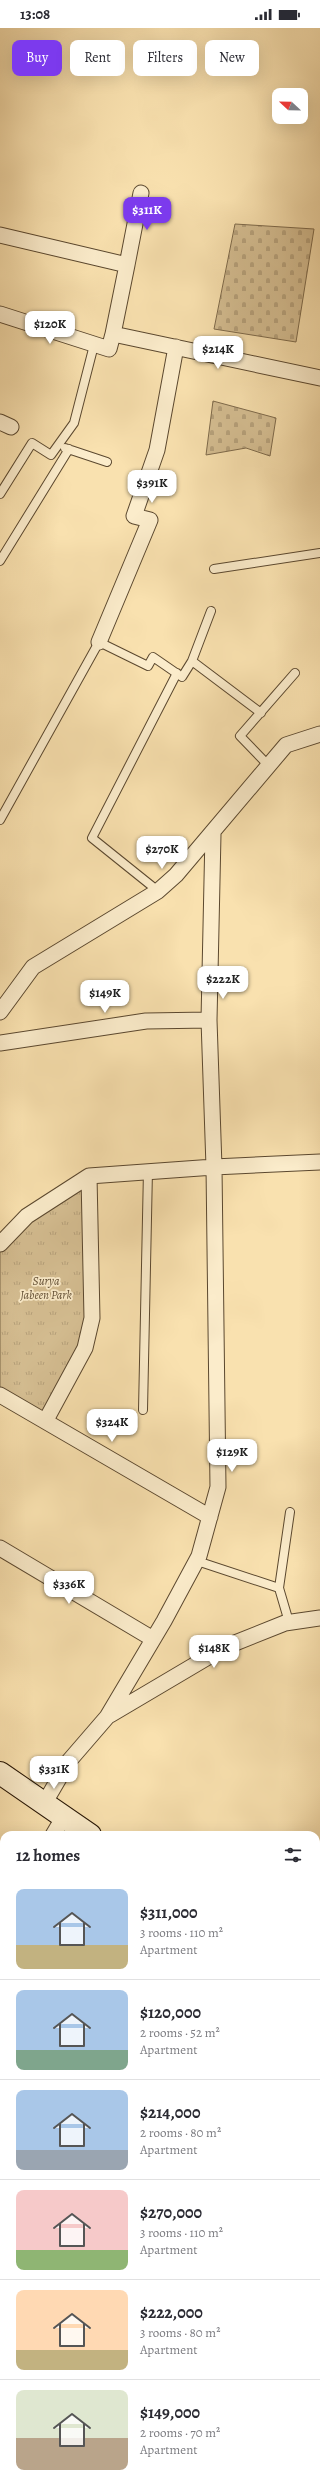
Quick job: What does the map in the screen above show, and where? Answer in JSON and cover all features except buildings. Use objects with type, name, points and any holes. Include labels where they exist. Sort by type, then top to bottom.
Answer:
[{"type":"main road","points":[[0,1773],[44,1804],[58,1826],[76,1831]]},
{"type":"street","points":[[0,314],[108,349],[113,334],[128,265],[141,193]]},
{"type":"street","points":[[0,235],[128,265]]},
{"type":"street","points":[[113,334],[320,378]]},
{"type":"street","points":[[99,642],[150,520],[134,516],[157,450],[176,347]]},
{"type":"street","points":[[0,1012],[33,967],[158,891],[176,875],[213,834],[286,744],[320,734]]},
{"type":"street","points":[[44,1804],[69,1761],[107,1717],[197,1561],[218,1487],[214,1167],[210,1020],[213,834]]},
{"type":"street","points":[[0,1043],[146,1021],[210,1020]]},
{"type":"street","points":[[0,1244],[27,1216],[89,1176],[148,1170],[320,1162]]},
{"type":"street","points":[[46,1420],[85,1348],[92,1318],[89,1176]]},
{"type":"street","points":[[0,1395],[46,1420],[210,1517]]},
{"type":"street","points":[[0,1548],[153,1639]]},
{"type":"street","points":[[107,1717],[225,1647],[289,1622],[320,1618]]},
{"type":"lane","points":[[0,494],[32,443],[51,455],[74,423],[94,345]]},
{"type":"lane","points":[[58,446],[107,462]]},
{"type":"lane","points":[[0,561],[69,449]]},
{"type":"lane","points":[[214,569],[320,553]]},
{"type":"lane","points":[[0,820],[99,642],[148,666],[153,657],[182,677],[192,661],[211,611]]},
{"type":"lane","points":[[192,661],[261,713]]},
{"type":"lane","points":[[158,891],[92,838],[177,673]]},
{"type":"lane","points":[[268,765],[240,736],[296,674]]},
{"type":"lane","points":[[143,1410],[148,1170]]},
{"type":"lane","points":[[289,1622],[279,1588],[290,1512]]},
{"type":"lane","points":[[197,1561],[279,1588]]},
{"type":"green space","points":[[235,224],[314,229],[296,342],[214,329]]},
{"type":"green space","points":[[213,401],[276,418],[270,456],[246,448],[206,455]]},
{"type":"green space","name":"Surya Jabeen Park","points":[[89,1176],[92,1318],[46,1420],[0,1395],[0,1244]]}]
